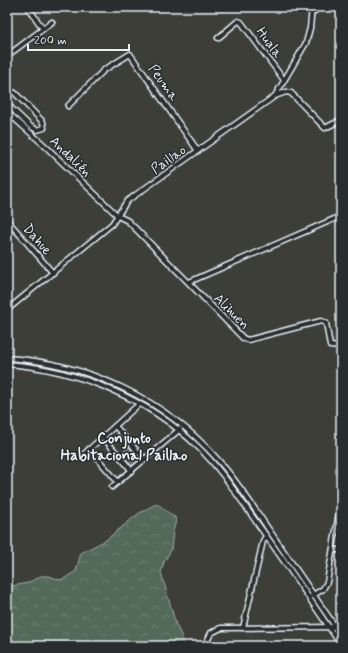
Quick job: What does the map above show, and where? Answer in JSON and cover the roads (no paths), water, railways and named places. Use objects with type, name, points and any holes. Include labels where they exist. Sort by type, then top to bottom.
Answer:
[{"type":"street","points":[[28,7],[43,29]]},
{"type":"street","name":"Paillao","points":[[7,310],[112,224],[125,203],[275,96],[306,44],[310,28],[312,7]]},
{"type":"street","points":[[312,13],[320,7]]},
{"type":"street","name":"Huala","points":[[218,38],[238,21],[241,22],[284,80]]},
{"type":"street","points":[[7,56],[52,22]]},
{"type":"street","name":"Peuma","points":[[68,106],[104,70],[130,54],[198,151]]},
{"type":"street","points":[[7,95],[9,91],[15,94],[43,122],[44,128],[39,130],[34,136]]},
{"type":"street","points":[[275,96],[287,92],[291,93],[324,128],[341,120]]},
{"type":"street","points":[[7,104],[30,126],[39,130]]},
{"type":"street","name":"Andalién","points":[[7,112],[118,216]]},
{"type":"street","name":"Alihuen","points":[[118,216],[128,221],[245,340],[322,320],[326,323],[330,346],[341,347]]},
{"type":"street","points":[[189,282],[341,216]]},
{"type":"street","name":"Dahue","points":[[7,220],[53,273]]},
{"type":"street","points":[[7,358],[32,359],[80,370],[115,384],[144,399],[184,426],[211,451],[234,479],[341,635]]},
{"type":"street","points":[[7,364],[39,368],[79,378],[107,388],[139,405],[178,431],[197,446],[220,470],[341,645]]},
{"type":"street","points":[[84,454],[144,399]]},
{"type":"street","points":[[115,426],[144,460]]},
{"type":"street","points":[[112,487],[184,426]]},
{"type":"street","points":[[103,437],[132,471]]},
{"type":"street","points":[[89,449],[118,482]]},
{"type":"street","points":[[309,598],[323,589],[327,584],[341,501]]},
{"type":"street","points":[[243,628],[263,541],[266,536]]},
{"type":"street","points":[[333,550],[341,550]]},
{"type":"street","points":[[317,627],[324,619]]},
{"type":"street","points":[[205,646],[209,635],[215,630],[221,628],[341,627]]},
{"type":"district","name":"Conjunto Habitacional Paillao","points":[[124,446]]}]
